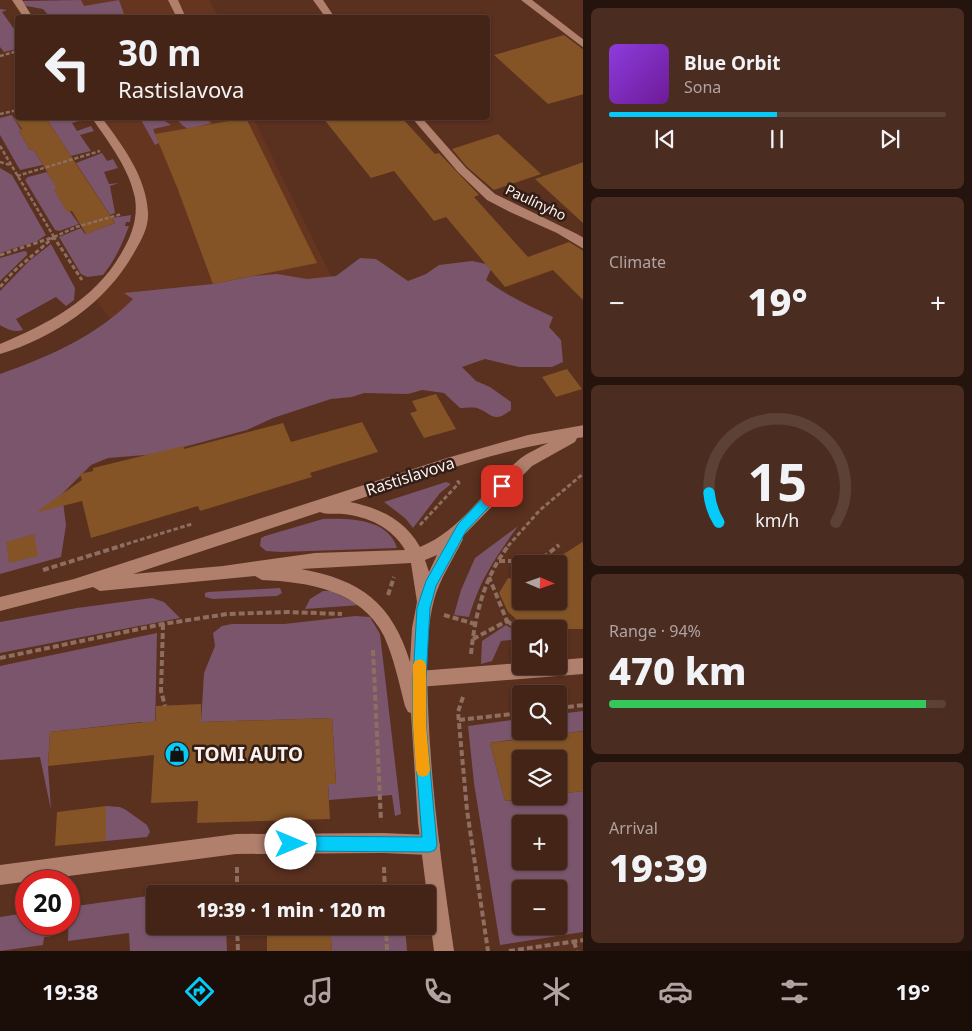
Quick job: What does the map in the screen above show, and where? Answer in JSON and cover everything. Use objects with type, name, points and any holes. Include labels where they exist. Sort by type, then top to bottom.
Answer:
[{"type":"street","points":[[17,0],[27,15]]},
{"type":"street","points":[[173,0],[180,15]]},
{"type":"street","points":[[318,0],[329,15]]},
{"type":"street","points":[[526,0],[583,45]]},
{"type":"street","points":[[0,349],[64,320],[94,297],[112,278],[128,256],[137,236],[142,210],[141,199],[133,176],[117,146],[99,120]]},
{"type":"street","name":"Paulínyho","points":[[419,120],[479,187],[491,197],[514,211],[557,228],[583,245]]},
{"type":"street","name":"Rastislavova","points":[[0,604],[74,586],[492,450],[528,441],[583,432]]},
{"type":"street","name":"Rastislavova","points":[[74,586],[223,573],[314,560],[417,556],[438,547],[462,527],[527,462],[547,449],[583,432]]},
{"type":"street","name":"Rastislavova","points":[[296,513],[330,507],[369,513],[383,519],[401,532],[408,539],[417,556],[423,582],[424,608],[419,679],[420,725],[430,845],[444,951]]},
{"type":"street","name":"Rastislavova","points":[[424,608],[430,585],[462,527]]},
{"type":"street","name":"Rastislavova","points":[[223,573],[274,573],[306,578],[332,583],[357,594],[381,617],[388,629],[400,657],[420,725]]},
{"type":"street","points":[[419,679],[583,666]]},
{"type":"street","points":[[0,875],[236,844],[383,843],[430,845]]},
{"type":"path","points":[[0,56],[15,52]]},
{"type":"path","points":[[0,114],[15,111]]},
{"type":"path","points":[[0,146],[54,238],[94,297]]},
{"type":"path","points":[[17,176],[117,146]]},
{"type":"path","points":[[0,162],[11,165]]},
{"type":"path","points":[[0,287],[13,272],[58,234],[96,221],[142,210]]},
{"type":"path","points":[[0,255],[54,238]]},
{"type":"path","points":[[499,561],[539,561],[559,546]]},
{"type":"path","points":[[488,576],[507,622],[512,625]]},
{"type":"path","points":[[0,658],[163,624],[227,614],[288,612],[347,615]]},
{"type":"path","points":[[472,639],[507,622]]},
{"type":"path","points":[[163,624],[161,691],[165,706]]},
{"type":"path","points":[[373,644],[385,885]]},
{"type":"path","points":[[567,707],[583,705]]},
{"type":"path","points":[[459,720],[512,714]]},
{"type":"path","points":[[238,935],[238,951]]},
{"type":"path","points":[[386,935],[387,951]]},
{"type":"path","points":[[509,951],[583,940]]},
{"type":"path","points":[[574,942],[576,951]]},
{"type":"shaded area","points":[[59,0],[209,0],[218,15],[65,15]]},
{"type":"shaded area","points":[[81,0],[84,6],[119,0],[124,15],[48,15],[43,9],[26,6],[21,1]]},
{"type":"shaded area","points":[[0,9],[7,10],[2,12],[15,30],[15,49],[4,52],[0,47]]},
{"type":"shaded area","points":[[12,115],[30,150],[33,149],[43,165],[20,170],[0,135],[0,118]]},
{"type":"shaded area","points":[[47,120],[82,120],[72,123],[77,131],[91,126],[94,131],[80,135],[91,151],[71,156]]},
{"type":"shaded area","points":[[98,120],[254,120],[336,286],[112,321],[94,297],[112,278],[142,210],[117,146]]},
{"type":"shaded area","points":[[141,120],[163,120],[171,125],[153,129],[159,143],[155,145]]},
{"type":"shaded area","points":[[178,120],[207,120],[212,123],[188,129]]},
{"type":"shaded area","points":[[102,153],[107,161],[113,159],[118,168],[104,172],[109,184],[119,183],[110,186],[115,213],[110,215],[76,163]]},
{"type":"shaded area","points":[[0,168],[12,175],[46,235],[37,241],[0,253]]},
{"type":"shaded area","points":[[47,172],[58,189],[54,190],[79,224],[59,231],[55,230],[25,180],[28,177]]},
{"type":"shaded area","points":[[131,215],[130,222],[126,222],[125,226],[129,226],[121,246],[103,275],[87,277],[81,274],[59,237],[81,228],[85,234],[115,223],[112,218]]},
{"type":"shaded area","points":[[51,244],[75,288],[74,300],[66,306],[56,297],[16,319],[23,330],[14,331],[0,325],[0,291],[29,261]]},
{"type":"shaded area","points":[[24,251],[27,252],[27,255],[0,281],[0,258]]},
{"type":"shaded area","points":[[360,258],[376,259],[408,281],[426,274],[439,265],[472,261],[486,264],[491,269],[486,280],[510,296],[553,317],[549,327],[561,340],[563,362],[552,367],[519,367],[485,359],[462,367],[476,381],[490,387],[511,402],[511,410],[497,417],[477,408],[460,408],[444,393],[422,390],[408,394],[364,393],[352,397],[331,399],[273,418],[247,430],[158,454],[108,458],[91,465],[62,494],[66,525],[61,557],[0,574],[0,374],[37,360],[87,335],[133,299],[124,293],[213,284],[253,276],[277,274],[307,279],[336,276]]},
{"type":"shaded area","points":[[446,482],[451,484],[440,493],[413,528],[405,518],[384,502]]},
{"type":"shaded area","points":[[323,519],[355,520],[376,525],[392,538],[397,548],[281,552],[266,551],[260,546],[261,538],[265,536]]},
{"type":"shaded area","points":[[518,526],[484,579],[469,617],[454,615],[461,590],[475,558]]},
{"type":"shaded area","points":[[280,588],[282,593],[277,596],[213,599],[205,597],[205,593],[208,592]]},
{"type":"shaded area","points":[[323,591],[331,591],[360,605],[305,609],[310,599]]},
{"type":"shaded area","points":[[152,598],[164,602],[180,618],[0,653],[0,622],[77,608]]},
{"type":"shaded area","points":[[355,616],[370,617],[380,634],[401,814],[395,816],[392,795],[329,800],[328,784],[336,783],[332,718],[201,722],[204,673],[215,646],[213,633],[222,626],[232,624],[284,624]]},
{"type":"shaded area","points":[[506,625],[512,629],[512,640],[501,641],[492,661],[481,664],[482,641]]},
{"type":"shaded area","points":[[157,633],[155,734],[142,722],[50,732],[48,766],[51,810],[40,757],[0,760],[0,666]]},
{"type":"shaded area","points":[[583,711],[583,731],[567,733],[567,713]]},
{"type":"shaded area","points":[[512,720],[512,740],[490,743],[505,801],[512,800],[512,805],[567,805],[567,793],[583,791],[583,932],[567,935],[567,880],[512,880],[512,935],[564,935],[500,945],[474,783],[468,726]]},
{"type":"shaded area","points":[[106,806],[120,807],[147,825],[150,832],[147,837],[106,841]]},
{"type":"shaded area","points":[[146,896],[146,935],[226,935],[227,951],[130,951],[129,933],[68,941],[68,935],[80,935],[80,905]]},
{"type":"shaded area","points":[[15,915],[15,935],[52,936],[44,937],[43,945],[0,951],[0,917]]},
{"type":"shaded area","points":[[331,935],[406,935],[407,951],[332,951]]},
{"type":"building","points":[[564,35],[583,49],[583,94],[548,104],[494,55]]},
{"type":"building","points":[[15,120],[47,120],[115,223],[86,234],[72,211],[67,212],[54,190],[57,189],[33,149],[30,150],[19,131],[22,129]]},
{"type":"building","points":[[235,120],[247,120],[317,263],[213,284],[155,134]]},
{"type":"building","points":[[325,120],[404,120],[435,154],[439,153],[479,195],[474,197],[528,257],[569,242],[583,250],[583,300],[553,270],[505,287],[446,217],[434,221],[394,171],[371,178]]},
{"type":"building","points":[[498,134],[541,174],[494,190],[467,167],[452,149]]},
{"type":"building","points":[[583,162],[583,223],[535,179]]},
{"type":"building","points":[[567,369],[582,389],[556,397],[542,377]]},
{"type":"building","points":[[436,394],[456,429],[424,438],[410,413],[417,411],[412,401]]},
{"type":"building","points":[[362,422],[378,452],[310,473],[312,477],[200,511],[198,506],[91,538],[82,501],[39,512],[39,510],[82,480],[80,474],[93,471],[93,468],[183,446],[184,449],[283,423],[291,442]]},
{"type":"building","points":[[34,534],[38,556],[9,563],[6,542]]},
{"type":"building","points":[[583,542],[583,629],[567,629],[567,620],[516,620],[508,612],[499,593],[508,578],[512,579],[512,610],[568,610],[568,555],[562,555]]},
{"type":"building","points":[[201,704],[201,722],[332,718],[336,784],[328,784],[330,819],[197,823],[198,801],[151,803],[154,755],[48,766],[50,732],[156,721],[156,706]]},
{"type":"building","points":[[583,731],[583,791],[567,793],[567,750],[512,750],[512,800],[505,801],[490,743],[514,740],[567,740],[567,733]]},
{"type":"building","points":[[106,806],[106,841],[55,846],[57,812]]},
{"type":"building","points":[[267,935],[331,935],[332,951],[267,951]]},
{"type":"slow traffic","points":[[420,665],[420,725],[423,770]]},
{"type":"place","name":"TOMI AUTO","points":[[177,754]]},
{"type":"route","points":[[291,844],[383,843],[430,845],[420,725],[419,679],[424,608],[430,585],[462,527],[502,486]]}]
